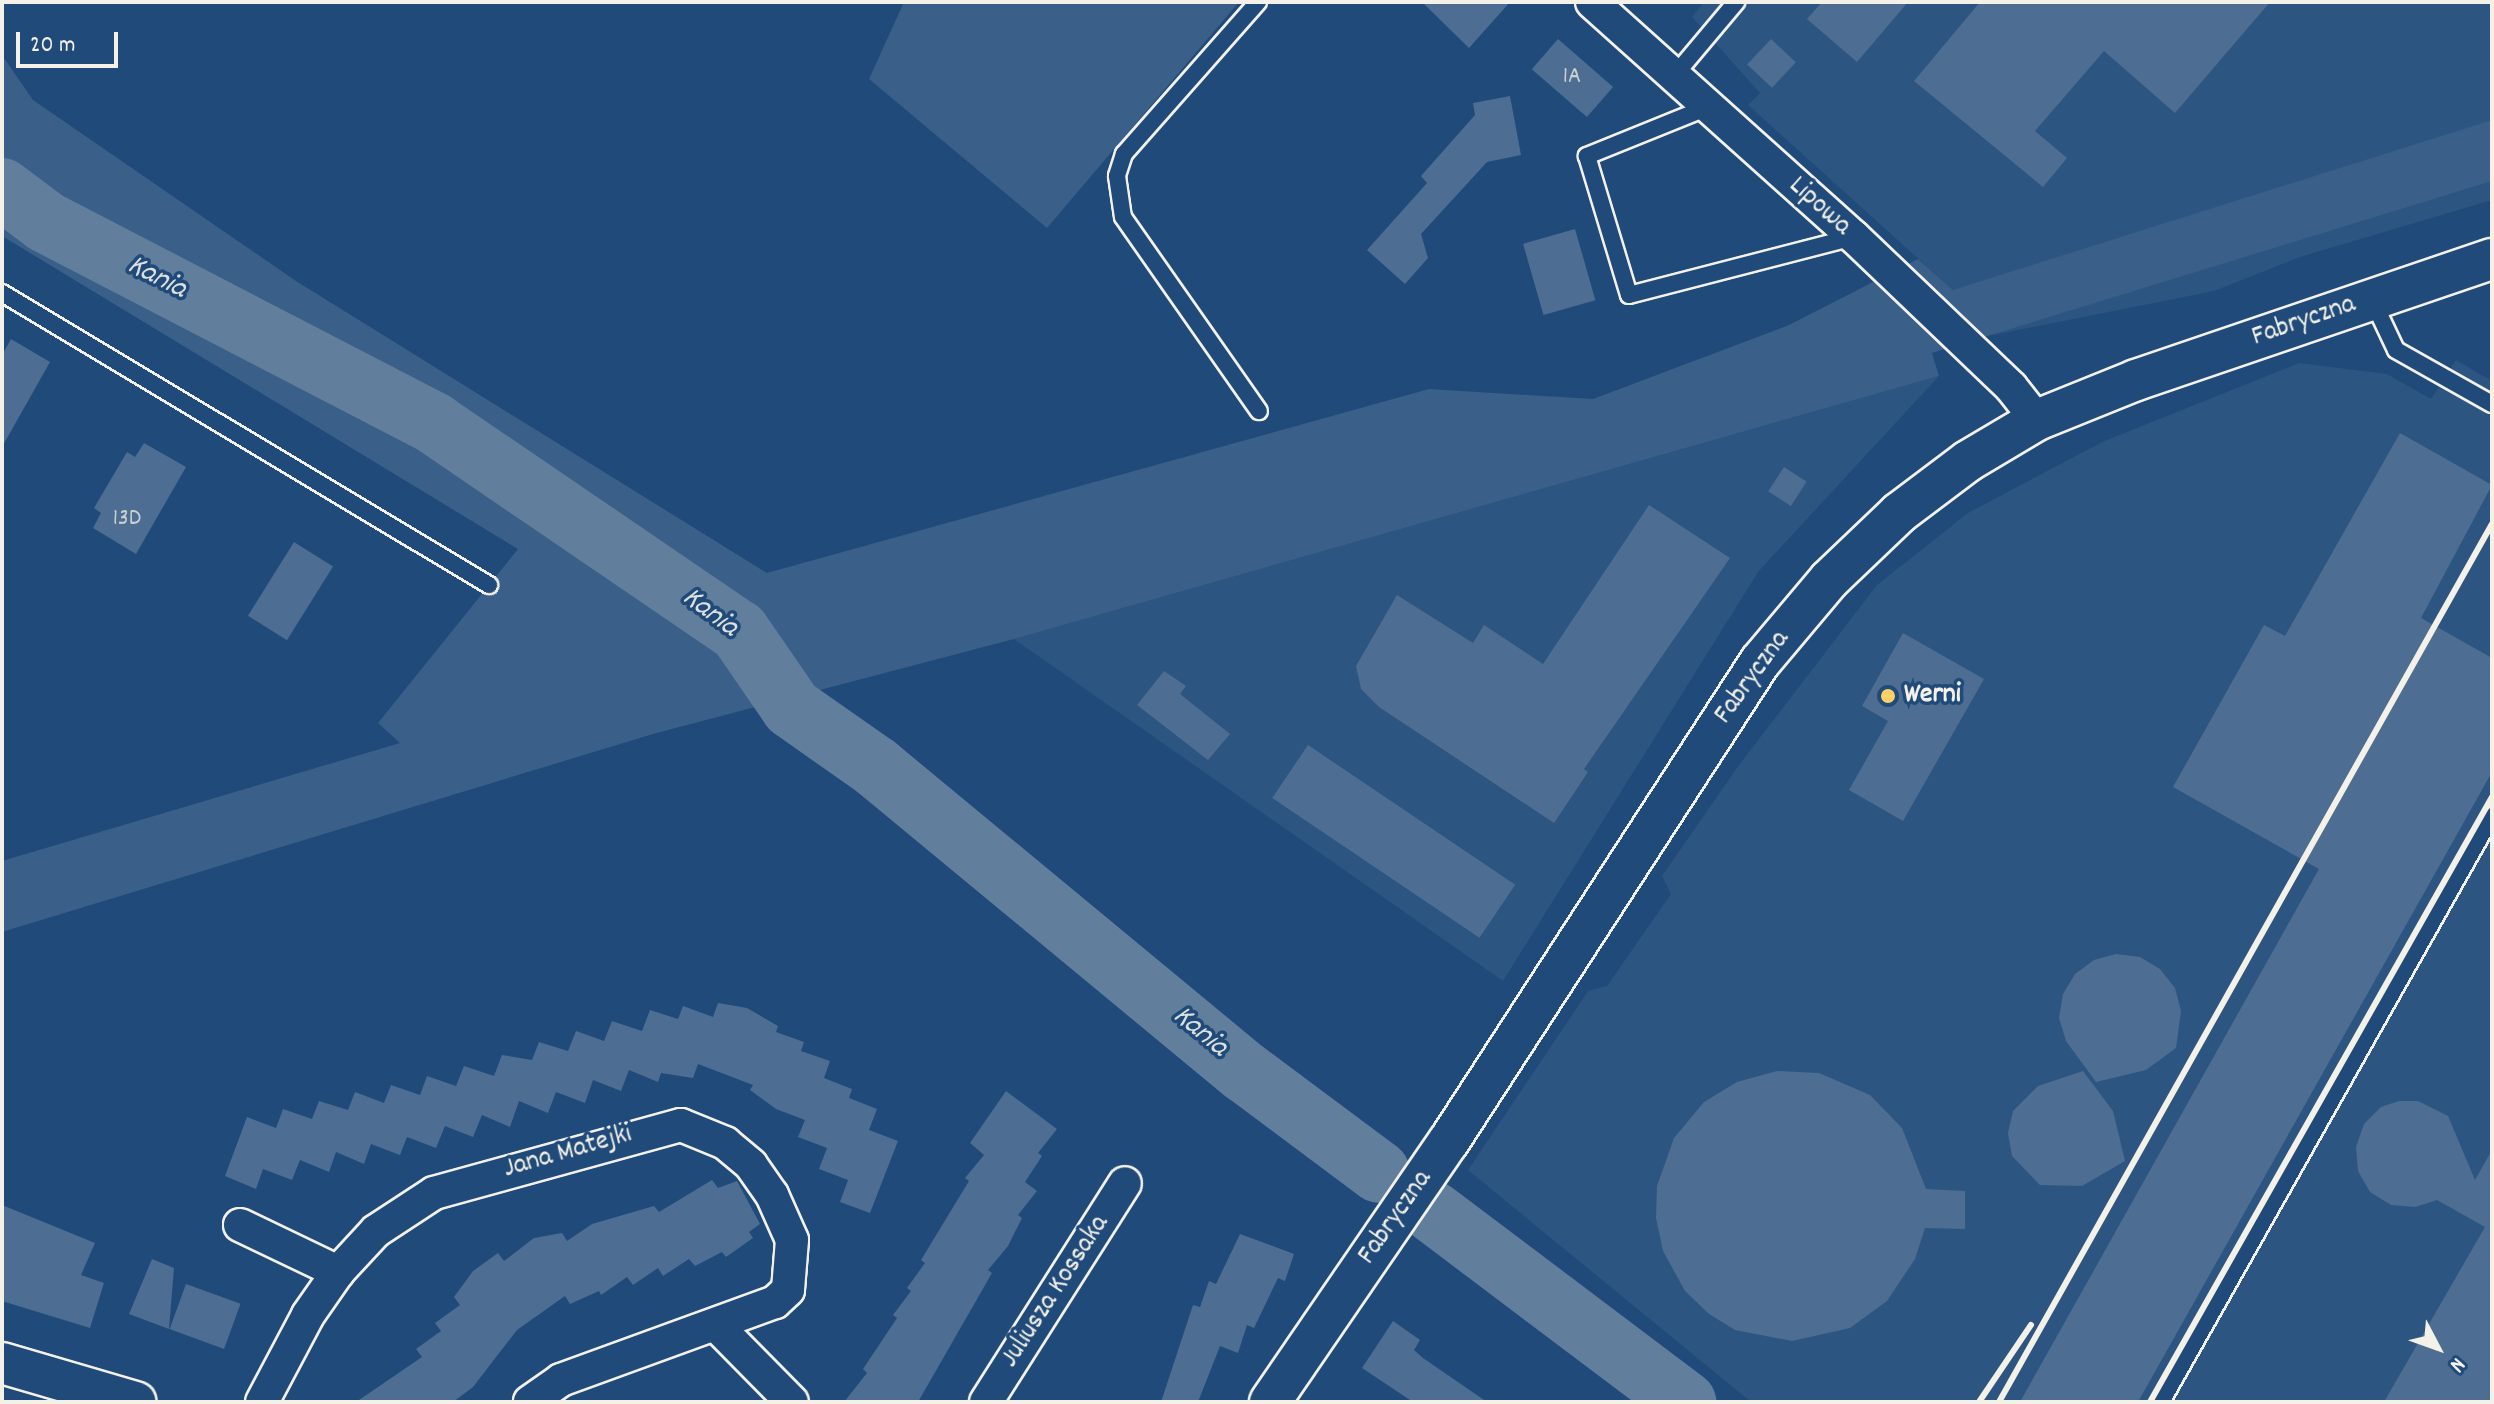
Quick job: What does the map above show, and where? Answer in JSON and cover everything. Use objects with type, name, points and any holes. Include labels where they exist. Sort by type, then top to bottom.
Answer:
[{"type":"street","name":"Lipowa","points":[[1592,2],[1854,237],[2011,387],[2037,420]]},
{"type":"street","name":"Fabryczna","points":[[1270,1402],[1449,1141],[1760,662],[1829,580],[1899,513],[1968,461],[2037,420],[2371,298],[2492,259]]},
{"type":"street","name":"Jana Matejki","points":[[262,1402],[308,1315],[338,1272],[376,1231],[434,1193],[681,1125],[725,1143],[751,1165],[772,1195],[792,1240],[788,1290],[775,1302],[561,1380],[530,1402]]},
{"type":"street","name":"Juliusza Kossaka","points":[[986,1402],[1125,1183]]},
{"type":"street","points":[[240,1225],[338,1272]]},
{"type":"street","points":[[716,1325],[792,1402]]},
{"type":"street","points":[[2,1363],[50,1390],[135,1402]]},
{"type":"lane","points":[[1258,2],[1124,154],[1117,176],[1123,217],[1259,411]]},
{"type":"lane","points":[[1674,76],[1736,2]]},
{"type":"lane","points":[[1708,107],[1587,156],[1629,295],[1854,237]]},
{"type":"lane","points":[[2,293],[489,585]]},
{"type":"lane","points":[[2371,298],[2396,350],[2492,404]]},
{"type":"lane","points":[[2161,1402],[2491,820]]},
{"type":"shaded area","points":[[904,2],[1239,2],[1047,228],[869,79]]},
{"type":"shaded area","points":[[1704,2],[2492,2],[2492,200],[2300,257],[2214,291],[1993,335],[1953,290],[1748,105],[1760,93],[1692,17]]},
{"type":"shaded area","points":[[2,55],[33,100],[296,281],[767,573],[1429,389],[1593,399],[1789,325],[1918,259],[1953,290],[2492,120],[2492,181],[1932,353],[1939,376],[1014,639],[653,734],[2,932],[2,861],[400,743],[378,723],[518,549],[2,236]]},
{"type":"shaded area","points":[[2456,360],[2492,381],[2492,1402],[1751,1402],[1468,1170],[1588,991],[1607,986],[1671,894],[1662,876],[1739,765],[1877,585],[1968,513],[2102,442],[2299,363],[2387,374],[2431,399]]},
{"type":"shaded area","points":[[1939,376],[1758,572],[1503,981],[1014,639]]},
{"type":"building","points":[[1422,2],[1510,2],[1469,48]]},
{"type":"building","points":[[1822,2],[1908,2],[1857,62],[1807,19]]},
{"type":"building","points":[[1980,2],[2270,2],[2175,113],[2104,51],[2035,131],[2067,158],[2043,187],[1914,81]]},
{"type":"building","points":[[1558,39],[1613,87],[1587,117],[1532,69]]},
{"type":"building","points":[[1771,39],[1796,62],[1772,88],[1747,65]]},
{"type":"building","points":[[1510,96],[1521,155],[1487,162],[1421,234],[1428,258],[1405,284],[1367,250],[1427,183],[1421,176],[1475,115],[1473,103]]},
{"type":"building","points":[[1575,229],[1595,300],[1543,315],[1523,244]]},
{"type":"building","points":[[11,339],[50,362],[2,447],[2,355]]},
{"type":"building","points":[[2400,433],[2492,485],[2421,618],[2492,658],[2492,772],[2138,1402],[2020,1402],[2319,869],[2173,787],[2264,625],[2285,636]]},
{"type":"building","points":[[144,443],[186,467],[136,554],[93,528],[101,513],[94,508],[127,452],[135,457]]},
{"type":"building","points":[[1784,467],[1807,482],[1791,506],[1768,491]]},
{"type":"building","points":[[1649,505],[1730,558],[1584,769],[1588,772],[1554,823],[1379,707],[1361,689],[1356,666],[1397,595],[1473,643],[1484,625],[1543,664]]},
{"type":"building","points":[[294,542],[333,566],[287,640],[248,616]]},
{"type":"building","points":[[1903,633],[1984,679],[1903,821],[1849,790],[1888,721],[1862,706]]},
{"type":"building","points":[[1164,671],[1186,686],[1180,694],[1230,734],[1208,760],[1137,705]]},
{"type":"building","points":[[1308,745],[1515,885],[1479,938],[1272,798]]},
{"type":"building","points":[[2116,954],[2140,957],[2160,969],[2175,988],[2181,1011],[2176,1048],[2146,1070],[2096,1082],[2066,1041],[2059,1018],[2063,994],[2075,974],[2094,960]]},
{"type":"building","points":[[718,1003],[747,1008],[778,1026],[776,1032],[804,1042],[801,1051],[830,1061],[824,1078],[852,1089],[849,1098],[877,1109],[869,1130],[898,1141],[870,1213],[840,1202],[848,1180],[819,1169],[827,1148],[798,1137],[805,1120],[776,1109],[750,1090],[753,1085],[698,1064],[693,1078],[661,1073],[658,1082],[629,1070],[621,1091],[593,1080],[585,1103],[556,1092],[548,1113],[519,1101],[510,1127],[482,1115],[473,1137],[445,1126],[436,1148],[407,1137],[400,1155],[371,1144],[364,1164],[336,1152],[329,1172],[300,1160],[292,1180],[263,1169],[256,1189],[225,1176],[247,1117],[276,1128],[283,1109],[312,1119],[319,1101],[348,1110],[355,1092],[384,1103],[391,1085],[420,1095],[427,1076],[456,1086],[464,1066],[494,1076],[502,1055],[532,1060],[539,1042],[568,1051],[576,1031],[604,1041],[612,1021],[642,1031],[650,1010],[678,1019],[683,1006],[713,1017]]},
{"type":"building","points":[[1777,1071],[1819,1073],[1870,1095],[1902,1128],[1926,1189],[1965,1191],[1965,1229],[1925,1228],[1915,1259],[1887,1301],[1850,1328],[1792,1341],[1735,1330],[1709,1314],[1685,1291],[1663,1251],[1656,1218],[1657,1186],[1674,1138],[1704,1102],[1737,1082]]},
{"type":"building","points":[[2083,1071],[2113,1111],[2125,1161],[2082,1186],[2040,1185],[2012,1156],[2008,1133],[2013,1111],[2038,1086]]},
{"type":"building","points":[[1006,1091],[1057,1129],[1038,1153],[1042,1156],[1025,1182],[1037,1191],[1018,1215],[1022,1218],[1008,1246],[988,1270],[992,1273],[918,1402],[844,1402],[867,1373],[863,1369],[897,1318],[893,1315],[911,1291],[907,1288],[925,1263],[921,1260],[969,1181],[965,1178],[984,1155],[970,1143]]},
{"type":"building","points":[[2399,1101],[2418,1101],[2448,1116],[2475,1180],[2492,1150],[2492,1402],[2384,1402],[2485,1227],[2437,1200],[2415,1207],[2391,1205],[2370,1192],[2358,1171],[2356,1147],[2364,1124],[2381,1107]]},
{"type":"building","points":[[712,1180],[718,1188],[737,1181],[760,1224],[749,1232],[753,1238],[726,1257],[722,1252],[695,1266],[689,1259],[663,1276],[658,1268],[633,1285],[627,1277],[601,1295],[599,1291],[570,1304],[565,1296],[517,1330],[473,1387],[453,1402],[356,1402],[422,1357],[416,1349],[441,1331],[435,1323],[460,1305],[454,1297],[473,1271],[498,1253],[504,1261],[534,1238],[562,1233],[567,1241],[592,1224],[654,1206],[659,1212]]},
{"type":"building","points":[[2,1205],[95,1243],[81,1275],[104,1283],[90,1328],[2,1301]]},
{"type":"building","points":[[1240,1234],[1294,1254],[1285,1281],[1278,1278],[1254,1328],[1247,1325],[1238,1353],[1220,1346],[1198,1402],[1161,1402],[1193,1305],[1200,1307],[1209,1281],[1216,1284]]},
{"type":"building","points":[[152,1259],[174,1268],[169,1329],[129,1314]]},
{"type":"building","points":[[186,1284],[241,1304],[224,1349],[170,1329]]},
{"type":"building","points":[[1393,1321],[1420,1340],[1414,1350],[1423,1358],[1487,1402],[1413,1402],[1362,1368]]},
{"type":"waterway","name":"Kania","points":[[2,189],[46,222],[435,424],[739,631],[792,708],[876,767],[1245,1072],[1379,1172]]},
{"type":"waterway","name":"Kania","points":[[1433,1212],[1685,1402]]},
{"type":"railway","points":[[1999,1402],[2492,524]]},
{"type":"railway","points":[[2150,1402],[2492,797]]},
{"type":"railway","points":[[1979,1402],[2031,1325]]},
{"type":"place","name":"Werni","points":[[1888,696]]}]
